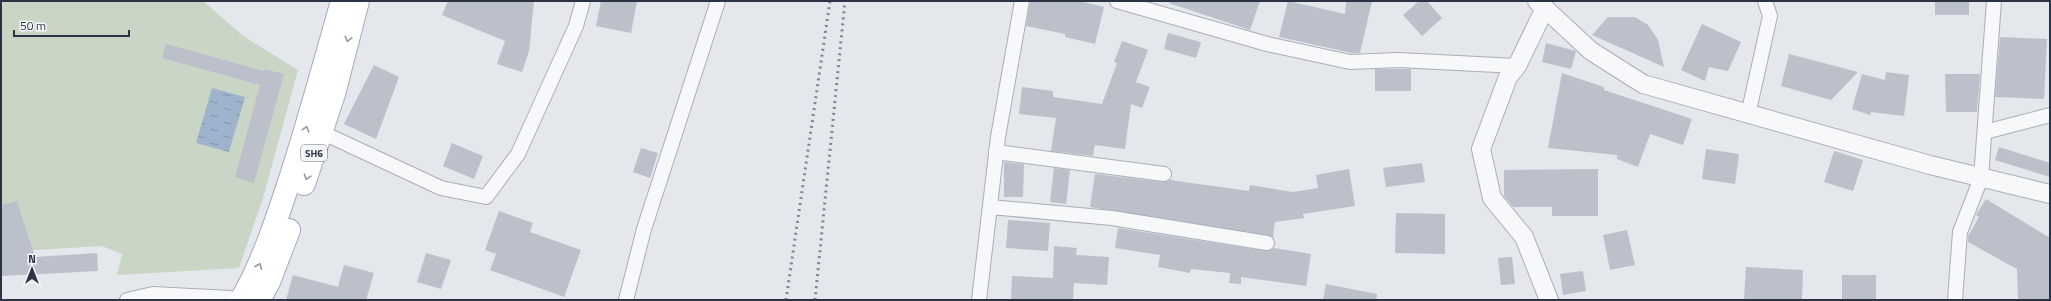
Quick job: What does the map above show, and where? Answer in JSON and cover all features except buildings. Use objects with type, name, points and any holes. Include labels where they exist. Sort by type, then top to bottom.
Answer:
[{"type":"main road","points":[[240,300],[253,280],[276,223],[306,130],[342,1]]},
{"type":"main road","name":"SH6","points":[[259,300],[278,259],[334,94],[358,1]]},
{"type":"street","points":[[321,132],[442,188],[486,197],[518,154],[576,26],[583,1]]},
{"type":"street","points":[[626,300],[644,229],[718,1]]},
{"type":"street","points":[[979,300],[996,152],[1022,1]]},
{"type":"street","points":[[1117,1],[1267,44],[1350,62],[1398,60],[1517,66]]},
{"type":"street","points":[[1748,114],[1770,16],[1765,1]]},
{"type":"street","points":[[1956,300],[1960,232],[1981,178],[1994,1]]},
{"type":"street","points":[[1549,300],[1524,237],[1492,198],[1481,149],[1508,77],[1517,66],[1541,4],[1591,51],[1643,84],[1981,178],[2050,194]]},
{"type":"street","points":[[1985,132],[2050,115]]},
{"type":"street","points":[[996,152],[1164,174]]},
{"type":"street","points":[[990,207],[1112,218],[1267,243]]},
{"type":"street","points":[[127,300],[153,294],[230,298],[240,300]]},
{"type":"green space","points":[[1,1],[203,1],[243,36],[298,70],[263,198],[239,268],[117,275],[122,254],[102,246],[1,252]]},
{"type":"water","points":[[212,88],[245,97],[229,152],[196,143]]},
{"type":"railway","points":[[786,300],[830,1]]},
{"type":"railway","points":[[815,300],[845,1]]}]
